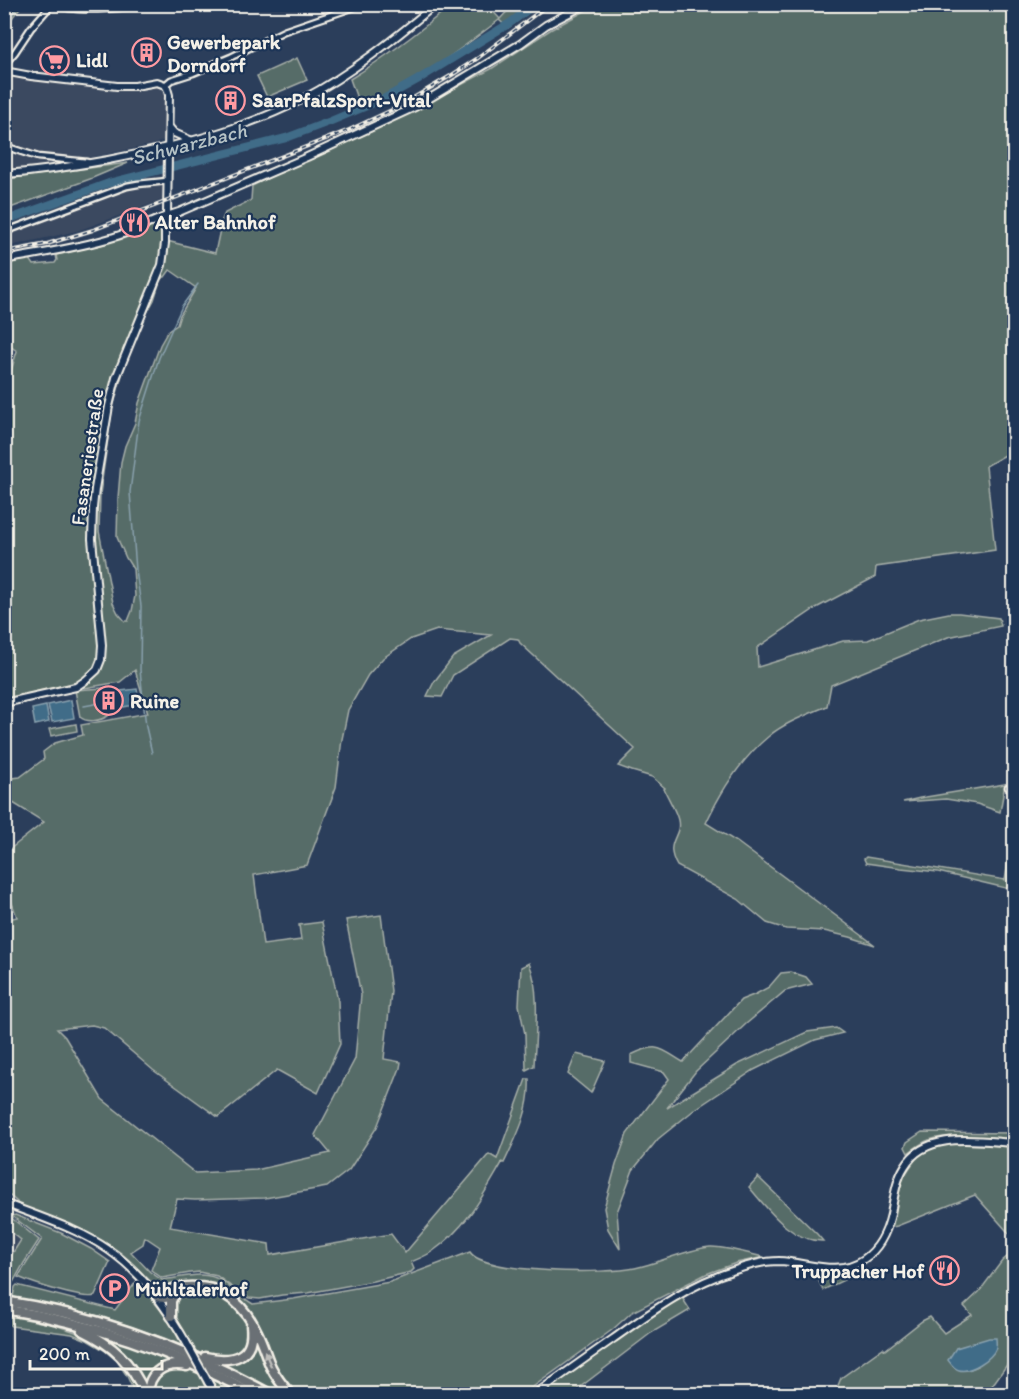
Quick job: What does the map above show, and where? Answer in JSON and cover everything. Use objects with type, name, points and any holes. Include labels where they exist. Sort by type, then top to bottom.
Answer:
[{"type":"highway","points":[[157,1296],[167,1298],[181,1289],[192,1287]]},
{"type":"highway","points":[[157,1296],[173,1288],[207,1287],[222,1293],[241,1307],[257,1331],[272,1368],[290,1395]]},
{"type":"highway","points":[[171,1316],[171,1301],[175,1293]]},
{"type":"highway","points":[[4,1301],[63,1312],[151,1338],[231,1373],[270,1395]]},
{"type":"highway","points":[[4,1309],[65,1321],[116,1335],[180,1359],[253,1395]]},
{"type":"highway","points":[[65,1321],[94,1336],[118,1353],[133,1371],[146,1395]]},
{"type":"highway","points":[[187,1353],[221,1360],[234,1358],[244,1352],[250,1344],[251,1322]]},
{"type":"highway","points":[[146,1395],[154,1375],[169,1365],[186,1366],[216,1375]]},
{"type":"street","points":[[4,9],[8,4]]},
{"type":"street","points":[[4,65],[31,28],[53,4],[62,7],[95,9],[123,8],[142,4]]},
{"type":"street","points":[[165,85],[171,80],[193,73],[284,31],[363,4]]},
{"type":"street","points":[[4,174],[57,168],[168,147],[251,122],[304,98],[334,81],[372,55],[436,4]]},
{"type":"street","points":[[4,260],[117,236],[257,179],[415,107],[520,44],[546,25],[586,4]]},
{"type":"street","points":[[4,71],[117,87],[153,82],[165,85],[169,95],[166,215]]},
{"type":"street","points":[[169,127],[174,133],[191,141]]},
{"type":"street","points":[[7,147],[38,157],[93,162]]},
{"type":"street","points":[[4,232],[127,186],[167,179]]},
{"type":"street","name":"Fasaneriestraße","points":[[4,703],[72,689],[93,674],[100,665],[102,645],[92,539],[95,489],[116,378],[162,265],[166,215]]},
{"type":"street","points":[[1008,787],[1014,789]]},
{"type":"street","points":[[535,1395],[659,1306],[709,1280],[771,1261],[837,1268],[863,1260],[876,1249],[885,1235],[896,1187],[905,1165],[913,1155],[925,1147],[954,1140],[1014,1143]]},
{"type":"street","points":[[4,1203],[76,1231],[99,1243],[137,1273],[171,1316],[215,1395]]},
{"type":"shaded area","points":[[4,73],[119,89],[160,85],[165,94],[164,140],[155,144],[58,164],[5,170]]},
{"type":"shaded area","points":[[163,177],[162,200],[77,231],[5,247],[4,227],[130,184]]},
{"type":"shaded area","points":[[137,689],[140,704],[123,707],[121,691]]},
{"type":"shaded area","points":[[71,700],[74,718],[52,722],[48,705]]},
{"type":"shaded area","points":[[46,706],[49,722],[35,725],[32,709]]},
{"type":"shaded area","points":[[5,1227],[21,1240],[5,1267]]},
{"type":"shaded area","points":[[996,1338],[996,1348],[980,1364],[959,1370],[948,1360],[956,1348]]},
{"type":"green space","points":[[17,4],[22,5],[9,22],[5,41],[5,22]]},
{"type":"green space","points":[[451,5],[487,5],[500,19],[513,5],[539,5],[508,28],[499,20],[415,79],[360,107],[350,79],[402,44]]},
{"type":"green space","points":[[596,5],[1014,5],[1014,450],[986,466],[995,550],[876,567],[875,577],[816,608],[757,648],[758,667],[843,641],[868,640],[919,619],[949,613],[999,618],[1001,626],[948,637],[831,685],[827,706],[782,727],[749,755],[725,787],[706,823],[737,842],[875,945],[824,931],[786,929],[767,923],[738,899],[677,866],[673,858],[672,845],[679,826],[665,788],[652,777],[618,766],[635,749],[518,639],[510,638],[453,675],[442,697],[427,696],[434,682],[453,657],[491,635],[437,630],[411,639],[383,658],[368,675],[348,710],[336,787],[307,865],[254,875],[263,945],[301,940],[299,925],[322,922],[338,1001],[340,1044],[318,1093],[277,1070],[218,1117],[153,1070],[104,1028],[92,1025],[57,1029],[65,1037],[102,1099],[195,1173],[256,1170],[330,1153],[315,1135],[355,1059],[361,995],[346,920],[381,915],[391,991],[384,1059],[401,1062],[377,1127],[349,1170],[327,1187],[265,1198],[177,1199],[170,1227],[269,1244],[270,1255],[391,1234],[405,1253],[489,1154],[497,1159],[526,1079],[529,1079],[528,1101],[518,1132],[504,1163],[501,1162],[464,1222],[445,1242],[425,1256],[411,1262],[414,1269],[411,1272],[308,1293],[260,1299],[249,1298],[217,1276],[199,1272],[162,1278],[151,1270],[160,1247],[145,1237],[143,1244],[131,1252],[150,1272],[162,1280],[193,1275],[215,1277],[253,1304],[390,1282],[470,1252],[480,1259],[498,1265],[575,1271],[635,1268],[710,1247],[764,1257],[736,1263],[706,1274],[632,1312],[612,1330],[523,1394],[293,1394],[280,1378],[243,1303],[224,1290],[159,1288],[126,1257],[109,1245],[71,1226],[18,1205],[10,1196],[5,1195],[4,920],[17,917],[5,884],[5,853],[44,822],[5,798],[5,779],[20,777],[44,759],[43,752],[55,743],[83,735],[81,725],[148,713],[135,670],[120,682],[84,688],[77,682],[5,699],[4,394],[17,351],[8,345],[5,347],[5,264],[30,259],[34,265],[55,263],[56,255],[104,244],[159,225],[167,241],[215,253],[225,213],[251,200],[252,186],[306,159],[368,133],[429,102],[491,69],[550,30]],"holes":[[[170,270],[196,288],[180,315],[177,325],[168,331],[160,345],[121,462],[117,537],[133,569],[135,596],[132,611],[128,621],[125,621],[113,603],[99,531],[100,494],[112,411],[124,368],[160,281]]]},
{"type":"green space","points":[[297,58],[307,80],[267,97],[257,76]]},
{"type":"green space","points":[[128,163],[90,179],[5,210],[5,179]]},
{"type":"green space","points":[[104,688],[108,716],[94,721],[80,717],[75,690]]},
{"type":"green space","points":[[76,724],[77,731],[51,736],[49,729]]},
{"type":"green space","points":[[1005,784],[1000,812],[977,804],[946,799],[903,802],[920,798]]},
{"type":"green space","points":[[1014,842],[1014,890],[938,872],[866,863],[864,859],[866,857],[1005,880],[1009,855]]},
{"type":"green space","points":[[529,963],[535,987],[536,1028],[534,1066],[526,1070],[525,1034],[519,1005],[521,967]]},
{"type":"green space","points":[[791,972],[806,977],[812,984],[785,991],[746,1024],[696,1071],[667,1108],[737,1065],[807,1032],[836,1028],[843,1033],[815,1040],[754,1070],[694,1110],[658,1139],[633,1170],[617,1212],[620,1249],[608,1229],[604,1208],[616,1165],[627,1134],[669,1079],[664,1072],[631,1063],[631,1055],[647,1049],[659,1048],[683,1062],[741,1000],[769,987],[781,973]]},
{"type":"green space","points":[[576,1054],[605,1061],[591,1093],[568,1074]]},
{"type":"green space","points":[[922,1132],[1014,1133],[1014,1139],[949,1136],[929,1140],[908,1153],[905,1147],[907,1142]]},
{"type":"green space","points":[[939,1145],[1014,1146],[1014,1239],[975,1195],[892,1227],[902,1179],[919,1154]]},
{"type":"green space","points":[[758,1177],[823,1241],[801,1236],[781,1223],[749,1187]]},
{"type":"green space","points":[[5,1213],[39,1240],[11,1286],[5,1323],[4,1267],[21,1240],[5,1227]]},
{"type":"green space","points":[[15,1215],[61,1233],[110,1262],[95,1296],[79,1296],[18,1277],[42,1239],[12,1216]]},
{"type":"green space","points":[[1014,1251],[1014,1355],[986,1394],[839,1394],[837,1388],[841,1378],[883,1348],[885,1350],[922,1321],[930,1317],[944,1333],[972,1315],[964,1306],[979,1292],[1002,1261]],"holes":[[[973,1344],[978,1366],[966,1370],[954,1367],[956,1348]]]},
{"type":"green space","points":[[814,1270],[840,1271],[844,1280],[823,1290]]},
{"type":"green space","points":[[136,1282],[166,1317],[179,1340],[193,1346],[187,1339],[173,1310],[175,1297],[183,1291],[205,1290],[223,1296],[242,1312],[249,1325],[246,1346],[233,1357],[205,1355],[103,1317],[13,1297],[17,1285],[115,1310]]},
{"type":"green space","points":[[681,1296],[690,1310],[651,1333],[571,1394],[541,1394]]},
{"type":"green space","points":[[10,1316],[55,1325],[93,1338],[123,1361],[142,1394],[135,1394],[117,1361],[104,1350],[72,1334],[11,1326]]},
{"type":"green space","points":[[253,1331],[287,1394],[280,1394],[220,1363],[237,1359]]},
{"type":"green space","points":[[103,1336],[172,1361],[165,1365],[147,1390]]},
{"type":"green space","points":[[166,1368],[188,1369],[242,1394],[218,1394],[214,1384],[201,1378],[208,1394],[150,1394],[152,1382]]},
{"type":"waterway","name":"Schwarzbach","points":[[4,28],[20,4]]},
{"type":"waterway","name":"Schwarzbach","points":[[4,221],[109,183],[286,138],[331,121],[383,99],[417,80],[510,23],[535,4]]},
{"type":"waterway","points":[[152,753],[146,727],[140,670],[141,606],[130,492],[139,421],[159,358],[182,306],[198,284]]},
{"type":"waterway","points":[[84,706],[111,701]]},
{"type":"railway","points":[[4,252],[47,244],[93,230],[349,130],[398,107],[452,75],[549,4]]},
{"type":"place","name":"Gewerbepark Dorndorf","points":[[146,53]]},
{"type":"place","name":"Lidl","points":[[55,60]]},
{"type":"place","name":"SaarPfalzSport-Vital","points":[[231,100]]},
{"type":"place","name":"Alter Bahnhof","points":[[134,222]]},
{"type":"place","name":"Ruine","points":[[109,701]]},
{"type":"place","name":"Truppacher Hof","points":[[945,1271]]},
{"type":"place","name":"Mühltalerhof","points":[[114,1289]]}]
